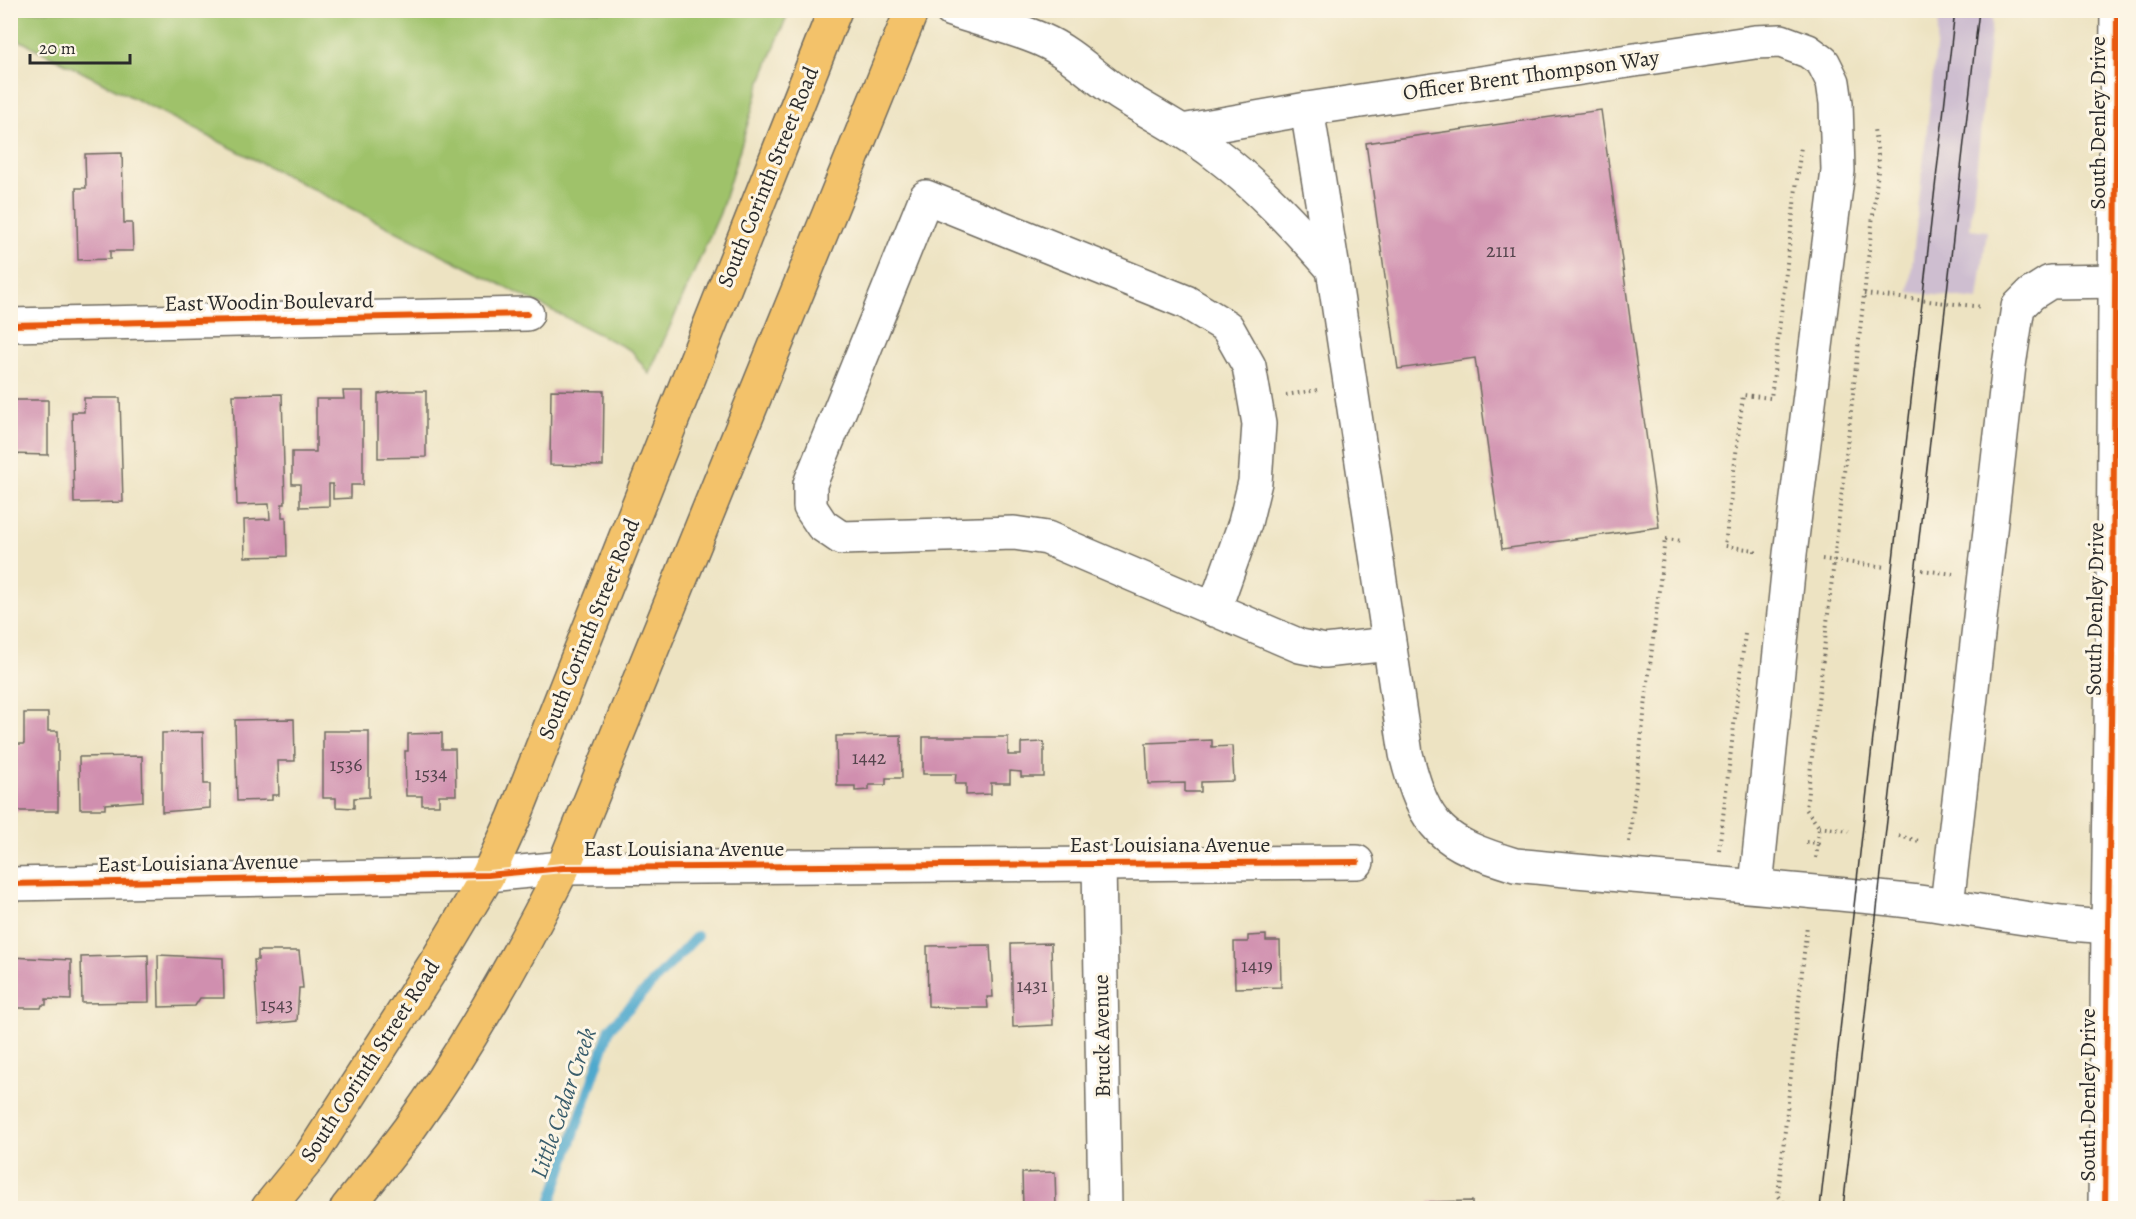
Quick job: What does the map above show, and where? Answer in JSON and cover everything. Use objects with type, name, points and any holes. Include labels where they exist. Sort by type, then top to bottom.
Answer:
[{"type":"main road","name":"South Corinth Street Road","points":[[268,1209],[312,1154],[439,957],[488,875],[514,818],[835,10]]},
{"type":"main road","points":[[347,1209],[409,1128],[477,1025],[526,942],[563,868],[912,10]]},
{"type":"street","points":[[951,10],[1042,40],[1079,62],[1118,93],[1182,131],[1256,187],[1297,228],[1333,269]]},
{"type":"street","name":"South Denley Drive","points":[[2105,1209],[2116,927],[2122,591],[2117,10]]},
{"type":"street","name":"Officer Brent Thompson Way","points":[[1182,131],[1307,109],[1755,42],[1782,41],[1809,51],[1823,62],[1833,82],[1838,161],[1790,554],[1756,886]]},
{"type":"street","points":[[1307,109],[1406,754],[1414,785],[1426,812],[1442,833],[1477,854],[1515,865],[1947,905],[2047,921],[2116,927]]},
{"type":"street","points":[[1215,610],[1245,523],[1255,482],[1259,424],[1249,366],[1227,327],[1186,302],[926,197],[810,484],[810,507],[822,525],[841,538],[1014,533],[1047,538],[1215,610],[1300,646],[1325,651],[1389,644]]},
{"type":"street","points":[[1947,905],[2009,365],[2018,307],[2031,294],[2050,282],[2120,281]]},
{"type":"street","name":"East Woodin Boulevard","points":[[10,325],[527,314]]},
{"type":"street","name":"East Louisiana Avenue","points":[[10,884],[488,875],[563,868],[1357,862]]},
{"type":"street","name":"Bruck Avenue","points":[[1099,864],[1105,1209]]},
{"type":"path","points":[[1783,1209],[1784,1203],[1778,1195],[1819,827],[1806,809],[1879,162],[1874,129]]},
{"type":"path","points":[[1754,562],[1755,550],[1725,546],[1743,395],[1771,398],[1802,139]]},
{"type":"path","points":[[1864,294],[1986,308]]},
{"type":"path","points":[[1624,875],[1665,539],[1683,541]]},
{"type":"path","points":[[1834,561],[1885,567]]},
{"type":"path","points":[[1922,570],[1954,574]]},
{"type":"path","points":[[1718,860],[1745,633]]},
{"type":"path","points":[[1819,827],[1849,831]]},
{"type":"path","points":[[1899,836],[1919,839]]},
{"type":"path","points":[[1806,842],[1818,843]]},
{"type":"shaded area","points":[[1940,11],[1993,11],[1970,229],[1987,231],[1978,300],[1909,292]]},
{"type":"green space","points":[[10,11],[789,11],[761,81],[720,213],[649,374],[632,351],[11,36]]},
{"type":"building","points":[[1601,110],[1659,527],[1502,549],[1475,358],[1398,369],[1366,143]]},
{"type":"building","points":[[122,153],[124,223],[132,223],[133,251],[110,251],[110,259],[78,260],[76,188],[86,188],[85,154]]},
{"type":"building","points":[[551,390],[604,391],[603,466],[550,465]]},
{"type":"building","points":[[343,391],[363,391],[363,485],[351,485],[351,498],[333,499],[333,484],[329,484],[329,506],[300,507],[300,484],[292,484],[292,452],[316,452],[316,399],[344,399]]},
{"type":"building","points":[[426,391],[426,457],[378,458],[378,394]]},
{"type":"building","points":[[282,394],[285,504],[282,504],[282,517],[286,517],[287,556],[245,557],[244,520],[270,519],[269,504],[237,505],[233,395]]},
{"type":"building","points":[[84,398],[120,398],[123,502],[74,503],[72,412],[84,412]]},
{"type":"building","points":[[10,400],[48,400],[48,455],[10,454]]},
{"type":"building","points":[[24,713],[48,713],[48,731],[58,731],[58,811],[13,811],[13,744],[24,744]]},
{"type":"building","points":[[294,719],[295,761],[278,761],[279,795],[272,795],[272,800],[237,801],[235,720]]},
{"type":"building","points":[[323,731],[369,731],[369,797],[354,798],[354,808],[336,807],[336,798],[323,798]]},
{"type":"building","points":[[203,732],[204,784],[210,784],[210,808],[162,812],[162,733]]},
{"type":"building","points":[[442,733],[442,749],[455,749],[456,795],[439,795],[439,805],[422,805],[422,796],[406,796],[405,751],[408,751],[408,734]]},
{"type":"building","points":[[901,735],[902,778],[886,778],[886,785],[869,785],[869,790],[855,791],[855,786],[837,786],[836,736]]},
{"type":"building","points":[[923,737],[1008,737],[1008,755],[1021,755],[1021,743],[1044,742],[1044,777],[1021,777],[1021,772],[1010,771],[1010,783],[991,783],[991,794],[966,795],[966,784],[955,784],[956,774],[923,774]]},
{"type":"building","points":[[1212,740],[1212,747],[1232,746],[1234,781],[1201,782],[1201,792],[1185,792],[1185,783],[1148,784],[1146,743]]},
{"type":"building","points":[[142,756],[143,801],[105,804],[105,809],[80,809],[79,757]]},
{"type":"building","points":[[1266,935],[1266,941],[1280,941],[1281,987],[1235,988],[1234,942],[1248,942],[1248,936]]},
{"type":"building","points":[[1051,943],[1053,1025],[1013,1027],[1011,944]]},
{"type":"building","points":[[990,945],[993,997],[987,997],[988,1008],[928,1006],[927,946]]},
{"type":"building","points":[[258,951],[299,951],[303,988],[299,988],[297,1021],[258,1025],[254,960],[258,960]]},
{"type":"building","points":[[148,955],[149,1002],[82,1003],[81,957]]},
{"type":"building","points":[[158,955],[223,958],[224,998],[200,998],[195,1006],[159,1007]]},
{"type":"building","points":[[10,957],[71,960],[71,1000],[46,999],[46,1005],[42,1005],[41,1008],[10,1008]]},
{"type":"building","points":[[1055,1172],[1056,1208],[1023,1208],[1022,1173]]},
{"type":"building","points":[[1472,1201],[1472,1208],[1429,1208],[1429,1202]]},
{"type":"waterway","name":"Little Cedar Creek","points":[[549,1208],[610,1028],[697,936]]},
{"type":"tram line","points":[[1820,1208],[1955,10]]},
{"type":"tram line","points":[[1843,1208],[1979,10]]},
{"type":"cycle path","points":[[2105,1208],[2113,593],[2117,10]]},
{"type":"cycle path","points":[[10,325],[527,314]]},
{"type":"cycle path","points":[[10,884],[488,875],[563,868],[1357,862]]}]
